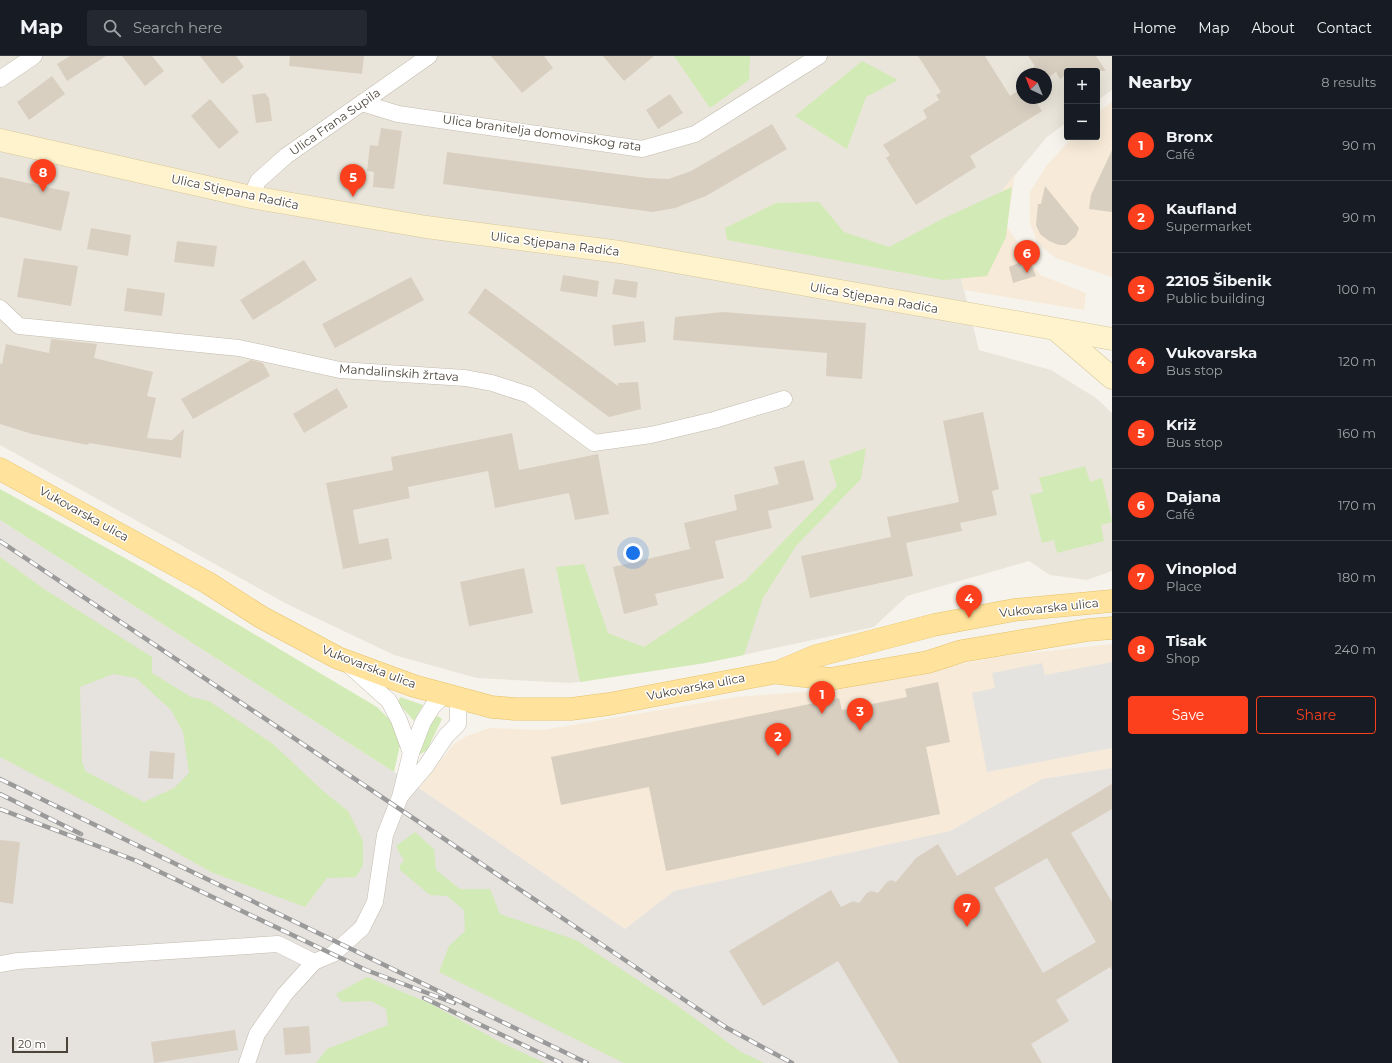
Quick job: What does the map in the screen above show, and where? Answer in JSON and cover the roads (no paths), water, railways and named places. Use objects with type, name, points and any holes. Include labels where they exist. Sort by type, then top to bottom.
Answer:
[{"type":"main road","name":"Ulica Stjepana Radića","points":[[0,140],[251,197],[426,227],[620,252],[1112,339]]},
{"type":"main road","points":[[1055,329],[1112,378]]},
{"type":"main road","name":"Vukovarska ulica","points":[[0,468],[208,583],[262,617],[338,658],[387,677],[492,707],[522,709],[571,709],[610,704],[778,672],[816,656],[934,625],[1014,610],[1112,601]]},
{"type":"main road","name":"Vukovarska ulica","points":[[778,672],[830,679],[928,662],[962,652],[1088,630],[1112,628]]},
{"type":"street","points":[[0,79],[34,56]]},
{"type":"street","name":"Ulica Frana Supila","points":[[251,197],[258,182],[276,164],[429,56]]},
{"type":"street","name":"Ulica branitelja domovinskog rata","points":[[362,103],[398,114],[642,149],[694,134],[819,56]]},
{"type":"street","name":"Mandalinskih žrtava","points":[[0,308],[19,326],[239,348],[340,370],[465,378],[492,383],[529,395],[594,443],[665,432],[714,420],[784,399]]},
{"type":"street","points":[[338,658],[362,675],[388,701],[399,720],[411,753]]},
{"type":"street","points":[[247,1063],[257,1034],[285,994],[314,962],[333,954],[362,928],[374,902],[385,835],[400,797],[411,753],[423,722],[433,706],[450,696],[458,708],[458,724],[446,736],[426,766],[400,797]]},
{"type":"street","points":[[0,964],[18,961],[278,944],[314,962]]},
{"type":"railway","points":[[0,541],[683,999],[727,1028],[792,1063]]},
{"type":"railway","points":[[0,779],[587,1063]]},
{"type":"railway","points":[[0,794],[81,834]]},
{"type":"railway","points":[[0,809],[137,861],[366,970],[454,1003]]},
{"type":"railway","points":[[424,998],[561,1063]]},
{"type":"place","name":"Tisak","points":[[43,192]]},
{"type":"place","name":"Križ","points":[[353,197]]},
{"type":"place","name":"Dajana","points":[[1027,273]]},
{"type":"place","name":"Vukovarska","points":[[969,618]]},
{"type":"place","name":"Bronx","points":[[822,714]]},
{"type":"place","name":"22105 Šibenik","points":[[860,731]]},
{"type":"place","name":"Kaufland","points":[[778,756]]},
{"type":"place","name":"Vinoplod","points":[[967,927]]}]
